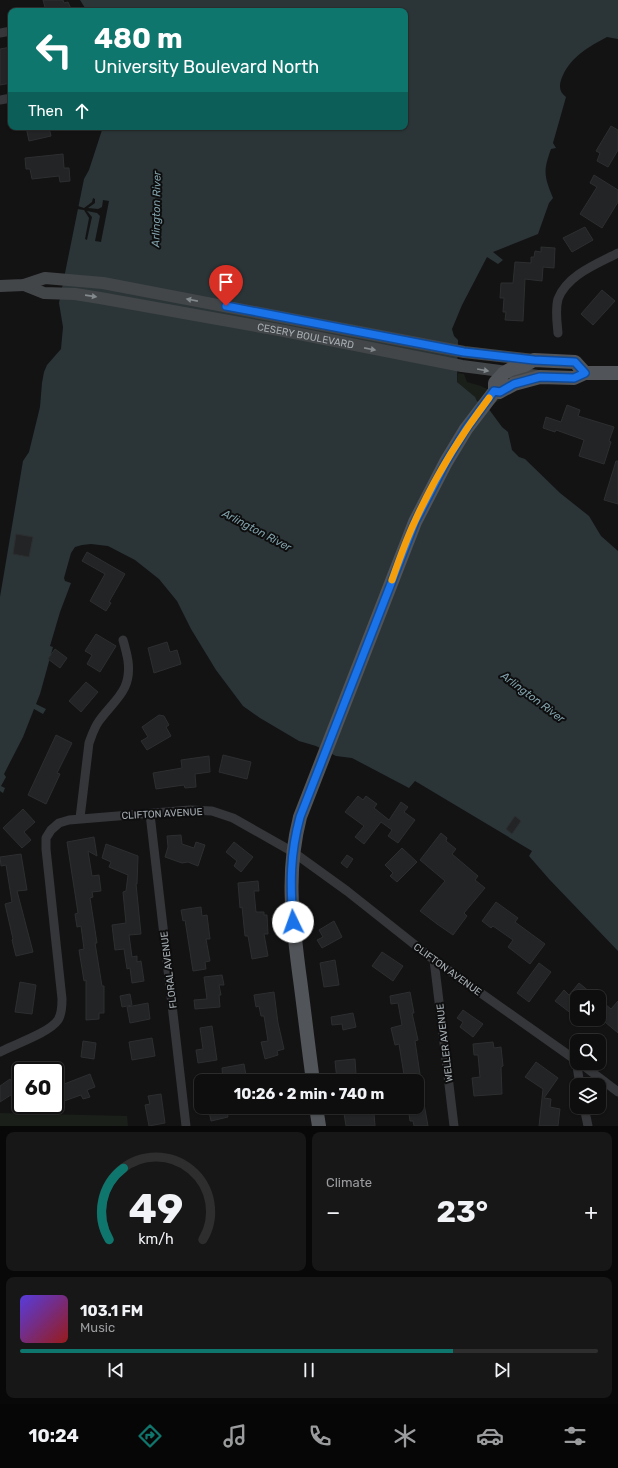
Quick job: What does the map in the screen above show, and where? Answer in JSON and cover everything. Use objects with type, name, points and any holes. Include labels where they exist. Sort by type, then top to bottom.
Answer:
[{"type":"main road","name":"CESERY BOULEVARD","points":[[0,286],[24,285],[45,278],[103,284],[158,293],[464,352],[534,360]]},
{"type":"main road","name":"CESERY BOULEVARD","points":[[24,285],[44,292],[100,298],[462,366],[540,377]]},
{"type":"main road","points":[[312,1074],[293,922],[290,882],[293,852],[300,817],[319,768],[415,522],[446,462],[466,429],[494,391],[496,383],[504,373],[534,360],[575,362],[585,373]]},
{"type":"main road","points":[[494,391],[500,392],[518,382],[540,377],[574,378],[585,373],[618,373]]},
{"type":"main road","points":[[317,1114],[318,1126]]},
{"type":"street","points":[[558,333],[558,299],[564,289],[574,278],[618,253]]},
{"type":"street","points":[[80,818],[89,743],[100,720],[118,699],[127,682],[128,662],[123,640]]},
{"type":"street","name":"CLIFTON AVENUE","points":[[0,1052],[51,1027],[59,1019],[62,1010],[46,849],[46,838],[51,830],[59,823],[80,818],[190,810],[212,811],[233,818],[293,852],[346,891],[434,960],[570,1056]]},
{"type":"street","name":"FLORAL AVENUE","points":[[150,814],[186,1126]]},
{"type":"street","name":"WELLER AVENUE","points":[[434,960],[454,1126]]},
{"type":"street","name":"CLIFTON AVENUE","points":[[589,1070],[618,1092]]},
{"type":"street","points":[[585,1114],[588,1126]]},
{"type":"shaded area","points":[[458,373],[464,374],[467,382],[481,386],[504,397],[488,408],[457,382]]},
{"type":"shaded area","points":[[0,1113],[127,1116],[128,1126],[0,1126]]},
{"type":"water","name":"Arlington River","points":[[80,0],[618,0],[618,39],[607,37],[582,52],[571,62],[562,78],[560,90],[566,97],[553,143],[556,148],[551,149],[546,168],[546,179],[553,198],[549,203],[538,234],[493,252],[503,260],[498,264],[487,257],[462,305],[452,329],[454,336],[458,340],[457,382],[475,397],[477,401],[488,408],[502,427],[508,432],[512,450],[519,457],[525,459],[560,493],[589,516],[601,536],[618,551],[618,951],[529,856],[532,851],[415,781],[409,788],[352,758],[336,756],[316,746],[299,741],[243,706],[216,670],[191,629],[177,601],[159,579],[135,560],[108,546],[91,544],[82,545],[75,547],[71,553],[64,578],[65,581],[71,583],[60,612],[50,646],[53,647],[36,704],[46,709],[43,714],[34,709],[23,737],[4,774],[6,777],[1,786],[5,788],[3,793],[0,791],[0,597],[23,461],[29,452],[40,407],[44,372],[47,365],[61,349],[63,327],[59,303],[84,179],[89,170],[102,130],[408,130],[408,8],[85,8]]},
{"type":"pier","points":[[93,198],[95,199],[95,203],[88,208],[98,209],[102,207],[103,200],[109,201],[101,242],[95,241],[100,216],[97,213],[87,211],[92,217],[87,240],[85,239],[89,218],[84,210],[77,209],[78,206],[84,208],[92,202]]},
{"type":"building","points":[[43,0],[63,0],[64,3],[68,2],[71,8],[45,8]]},
{"type":"building","points":[[8,48],[8,84],[0,85],[0,49]]},
{"type":"building","points":[[611,126],[618,130],[618,150],[608,167],[597,161],[600,153],[596,151]]},
{"type":"building","points":[[27,130],[50,130],[51,136],[29,141]]},
{"type":"building","points":[[63,154],[64,168],[69,168],[70,181],[60,182],[59,176],[32,179],[30,169],[26,169],[25,158]]},
{"type":"building","points":[[594,175],[618,190],[618,202],[602,228],[580,214],[597,187],[590,183]]},
{"type":"building","points":[[585,227],[593,240],[572,252],[563,238]]},
{"type":"building","points":[[541,247],[555,248],[554,268],[543,267],[542,281],[525,279],[523,321],[505,320],[506,312],[503,312],[504,298],[500,298],[501,283],[513,283],[515,262],[531,263],[531,257],[534,257],[535,251],[541,252]]},
{"type":"building","points":[[602,290],[615,301],[593,325],[581,314]]},
{"type":"building","points":[[567,405],[580,410],[578,416],[614,427],[604,464],[579,456],[584,440],[556,430],[555,432],[543,428],[546,417],[561,422]]},
{"type":"building","points":[[616,461],[618,461],[618,504],[604,500]]},
{"type":"building","points":[[16,534],[33,537],[29,557],[13,554]]},
{"type":"building","points":[[87,552],[125,574],[109,602],[111,603],[106,611],[90,601],[105,574],[82,561]]},
{"type":"building","points":[[96,634],[116,646],[100,672],[87,664],[92,655],[85,651]]},
{"type":"building","points":[[167,642],[170,652],[177,650],[181,664],[154,673],[148,648]]},
{"type":"building","points":[[55,649],[67,658],[60,668],[48,659]]},
{"type":"building","points":[[86,682],[98,692],[81,712],[69,701]]},
{"type":"building","points":[[159,715],[164,716],[169,725],[166,727],[171,736],[147,750],[141,741],[148,737],[142,727]]},
{"type":"building","points":[[56,735],[72,743],[57,773],[60,774],[46,804],[28,795]]},
{"type":"building","points":[[223,755],[251,762],[247,779],[219,772]]},
{"type":"building","points":[[209,756],[210,772],[195,774],[196,787],[185,788],[184,785],[156,789],[153,773],[182,768],[181,760]]},
{"type":"building","points":[[358,796],[363,800],[366,796],[377,804],[374,808],[389,820],[401,802],[408,807],[404,812],[415,820],[398,843],[388,836],[392,830],[381,822],[364,844],[355,837],[364,826],[345,812]]},
{"type":"building","points":[[23,809],[35,822],[24,832],[31,840],[22,848],[3,828]]},
{"type":"building","points":[[515,816],[521,821],[512,834],[506,829]]},
{"type":"building","points":[[441,833],[447,838],[446,841],[456,849],[452,854],[478,876],[475,880],[485,888],[464,913],[467,916],[453,935],[420,911],[445,881],[420,860]]},
{"type":"building","points":[[181,835],[182,844],[194,848],[196,842],[205,845],[198,866],[188,862],[182,863],[165,857],[168,847],[167,836]]},
{"type":"building","points":[[94,837],[97,856],[88,851],[92,876],[99,875],[101,891],[92,892],[93,897],[90,898],[97,943],[95,943],[102,986],[104,986],[104,1013],[99,1013],[99,1019],[86,1020],[86,980],[84,981],[79,950],[84,949],[81,926],[77,927],[75,914],[78,913],[67,842]]},
{"type":"building","points":[[234,842],[253,857],[241,872],[234,866],[237,861],[226,852]]},
{"type":"building","points":[[106,844],[138,856],[136,884],[141,934],[129,935],[132,957],[137,956],[137,962],[141,961],[144,981],[132,983],[130,968],[127,969],[124,949],[115,950],[112,925],[126,923],[123,892],[126,891],[128,875],[109,867],[111,862],[102,858]]},
{"type":"building","points":[[402,848],[417,862],[397,882],[390,876],[393,873],[385,865]]},
{"type":"building","points":[[21,854],[27,890],[17,891],[33,952],[16,956],[5,904],[12,902],[6,865],[1,866],[0,857]]},
{"type":"building","points":[[347,855],[353,859],[347,868],[341,863]]},
{"type":"building","points":[[258,881],[259,891],[254,891],[256,912],[264,912],[264,915],[267,915],[268,934],[264,934],[268,956],[252,959],[248,936],[245,936],[242,907],[240,908],[238,883]]},
{"type":"building","points":[[496,902],[518,918],[515,922],[545,944],[530,964],[508,947],[513,940],[493,926],[491,928],[482,921]]},
{"type":"building","points":[[201,907],[202,916],[207,915],[210,939],[206,939],[210,961],[205,962],[206,969],[193,971],[185,920],[183,921],[181,910]]},
{"type":"building","points":[[334,921],[342,937],[322,948],[317,940],[323,937],[319,930]]},
{"type":"building","points":[[382,952],[403,966],[393,981],[372,966]]},
{"type":"building","points":[[335,960],[339,985],[324,987],[320,963]]},
{"type":"building","points":[[539,963],[551,972],[529,1002],[517,993]]},
{"type":"building","points":[[222,975],[224,985],[219,985],[221,995],[219,995],[220,1007],[195,1009],[194,1000],[207,999],[204,977]]},
{"type":"building","points":[[20,982],[36,985],[32,1014],[15,1012]]},
{"type":"building","points":[[579,983],[588,990],[573,990]]},
{"type":"building","points":[[564,990],[569,995],[570,994],[570,1013],[555,1001]]},
{"type":"building","points":[[274,992],[278,1023],[284,1049],[277,1051],[278,1055],[265,1059],[261,1042],[268,1041],[264,1016],[261,1016],[259,1006],[256,1007],[254,995]]},
{"type":"building","points":[[410,992],[414,1013],[412,1013],[418,1040],[415,1041],[420,1074],[404,1074],[399,1044],[395,1045],[391,1028],[402,1025],[398,1003],[391,1004],[390,996]]},
{"type":"building","points":[[130,994],[132,1005],[122,1007],[120,996]]},
{"type":"building","points":[[618,1001],[618,1033],[606,1023],[606,1005],[611,1009]]},
{"type":"building","points":[[148,1003],[150,1019],[130,1023],[127,1007]]},
{"type":"building","points":[[463,1010],[483,1024],[473,1037],[460,1027],[463,1022],[457,1018]]},
{"type":"building","points":[[353,1013],[356,1027],[343,1030],[342,1024],[332,1025],[331,1017]]},
{"type":"building","points":[[212,1026],[217,1060],[198,1063],[196,1050],[203,1049],[200,1028]]},
{"type":"building","points":[[152,1038],[155,1056],[132,1060],[129,1042]]},
{"type":"building","points":[[83,1041],[96,1043],[94,1059],[81,1057]]},
{"type":"building","points":[[493,1042],[494,1048],[501,1047],[503,1066],[501,1067],[502,1094],[474,1096],[472,1078],[480,1077],[478,1055],[474,1055],[473,1044]]},
{"type":"building","points":[[355,1059],[356,1074],[336,1074],[335,1061]]},
{"type":"building","points":[[536,1062],[558,1078],[544,1098],[551,1099],[550,1107],[560,1109],[558,1126],[539,1126],[543,1089],[525,1077]]},
{"type":"building","points":[[244,1064],[246,1074],[222,1074],[222,1068]]},
{"type":"building","points":[[90,1074],[95,1087],[87,1090],[90,1097],[83,1099],[81,1095],[64,1101],[64,1084]]},
{"type":"building","points":[[10,1079],[12,1082],[12,1094],[0,1102],[0,1086]]},
{"type":"building","points":[[161,1094],[165,1123],[149,1126],[145,1105],[150,1104],[148,1096]]},
{"type":"building","points":[[424,1104],[428,1126],[414,1126],[413,1121],[410,1121],[409,1114],[424,1114]]},
{"type":"building","points":[[210,1114],[227,1114],[228,1117],[211,1121]]},
{"type":"building","points":[[344,1114],[374,1114],[375,1126],[346,1126]]},
{"type":"slow traffic","points":[[392,580],[428,494],[466,429],[489,398]]},
{"type":"route","points":[[226,306],[464,352],[534,360],[575,362],[585,373],[574,378],[540,377],[514,384],[500,392],[494,391],[466,429],[428,494],[415,522],[300,817],[296,830],[290,882],[293,922]]}]
